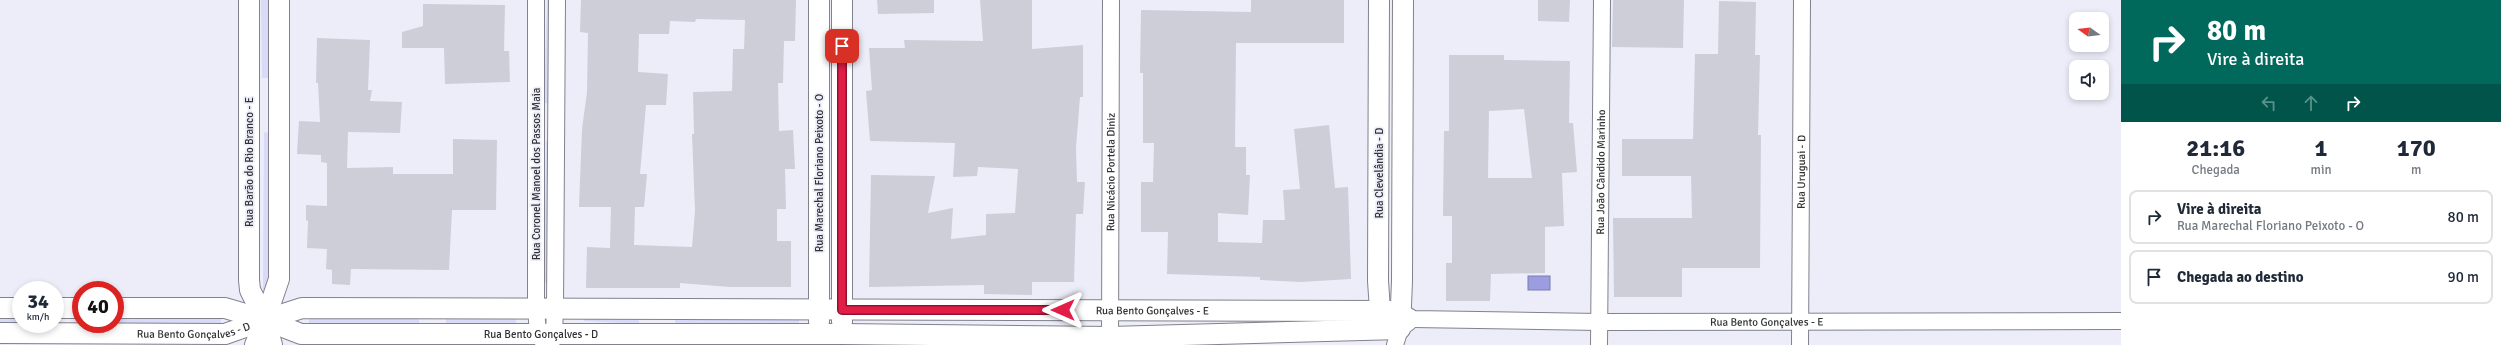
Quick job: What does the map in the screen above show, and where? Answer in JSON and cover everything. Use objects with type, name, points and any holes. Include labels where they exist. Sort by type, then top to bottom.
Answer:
[{"type":"street","name":"Rua Barão do Rio Branco - E","points":[[249,0],[249,280],[250,290],[265,320],[272,345]]},
{"type":"street","points":[[255,345],[280,279],[279,0]]},
{"type":"street","name":"Rua Coronel Manoel dos Passos Maia","points":[[536,0],[536,115],[547,339]]},
{"type":"street","name":"Rua Coronel Manoel dos Passos Maia","points":[[546,308],[557,114],[557,0]]},
{"type":"street","name":"Rua Marechal Floriano Peixoto - O","points":[[819,0],[818,310],[831,339]]},
{"type":"street","points":[[831,339],[842,310],[842,0]]},
{"type":"street","name":"Rua Nicácio Portela Diniz","points":[[1110,341],[1111,0]]},
{"type":"street","name":"Rua Clevelândia - D","points":[[1379,0],[1394,327]]},
{"type":"street","points":[[1394,327],[1402,273],[1404,0]]},
{"type":"street","name":"Rua João Cândido Marinho","points":[[1599,345],[1602,0]]},
{"type":"street","name":"Rua Uruguai - D","points":[[1800,345],[1802,0]]},
{"type":"street","points":[[249,102],[279,102]]},
{"type":"street","points":[[536,115],[557,114]]},
{"type":"street","points":[[819,121],[842,121]]},
{"type":"street","points":[[0,308],[12,308]]},
{"type":"street","points":[[68,308],[69,333]]},
{"type":"street","name":"Rua Bento Gonçalves - D","points":[[124,308],[225,308],[265,320],[301,334],[428,334],[547,339],[652,334],[831,339]]},
{"type":"street","name":"Rua Bento Gonçalves - D","points":[[0,333],[225,334],[302,308],[653,308],[818,310]]},
{"type":"street","points":[[427,308],[428,334]]},
{"type":"street","points":[[652,334],[653,308]]},
{"type":"street","name":"Rua Bento Gonçalves - E","points":[[818,310],[1110,310],[1394,327]]},
{"type":"street","name":"Rua Bento Gonçalves - E","points":[[831,339],[1110,341],[1394,327],[1599,322],[2121,321]]},
{"type":"shaded area","points":[[261,0],[268,0],[268,78],[262,78]]},
{"type":"shaded area","points":[[547,0],[553,0],[550,103],[544,103]]},
{"type":"shaded area","points":[[264,132],[270,133],[268,290],[263,290]]},
{"type":"shaded area","points":[[546,141],[551,142],[550,283],[544,283]]},
{"type":"shaded area","points":[[516,316],[516,323],[446,324],[446,317]]},
{"type":"shaded area","points":[[584,316],[639,319],[639,324],[584,321]]},
{"type":"shaded area","points":[[419,317],[419,324],[309,325],[309,319]]},
{"type":"shaded area","points":[[0,318],[12,318],[12,324],[0,324]]},
{"type":"shaded area","points":[[124,318],[221,319],[221,325],[124,324]]},
{"type":"shaded area","points":[[675,318],[799,318],[799,324],[675,324]]},
{"type":"water","points":[[1528,276],[1550,276],[1550,290],[1528,290]]},
{"type":"building","points":[[581,0],[796,0],[795,41],[784,41],[783,83],[778,83],[779,131],[793,130],[795,169],[785,169],[786,209],[777,209],[777,241],[791,241],[791,287],[730,287],[680,283],[680,288],[586,288],[587,247],[610,248],[611,207],[579,207],[582,129],[587,92],[588,33],[580,32]],"holes":[[[696,19],[745,20],[744,49],[733,49],[732,91],[693,92],[694,134],[692,134],[695,211],[692,247],[634,245],[635,207],[644,207],[647,174],[640,174],[646,105],[666,105],[668,74],[638,72],[639,34],[669,34],[670,21],[695,22]]]},
{"type":"building","points":[[877,0],[934,0],[934,13],[878,14]]},
{"type":"building","points":[[980,0],[1032,0],[1032,49],[1083,45],[1083,97],[1080,97],[1076,148],[1077,182],[1085,182],[1083,214],[1076,214],[1074,282],[1032,282],[1032,295],[984,294],[984,285],[869,287],[871,175],[935,176],[928,213],[953,208],[951,239],[986,235],[986,214],[1015,213],[1018,169],[978,167],[977,176],[953,177],[955,143],[870,141],[866,91],[872,90],[869,48],[905,48],[904,40],[983,41]]},
{"type":"building","points":[[1251,0],[1344,0],[1344,43],[1236,43],[1235,147],[1246,147],[1246,175],[1250,175],[1248,215],[1218,213],[1218,242],[1262,243],[1263,220],[1285,220],[1283,190],[1300,189],[1294,129],[1329,125],[1335,188],[1348,187],[1351,279],[1301,282],[1260,280],[1260,277],[1167,274],[1168,232],[1141,232],[1141,182],[1153,182],[1154,143],[1143,143],[1143,73],[1140,73],[1141,10],[1251,12]]},
{"type":"building","points":[[1538,0],[1570,0],[1569,22],[1538,21]]},
{"type":"building","points":[[1613,0],[1684,0],[1683,48],[1612,47]]},
{"type":"building","points":[[1719,1],[1756,2],[1755,55],[1760,55],[1758,135],[1761,135],[1760,268],[1682,268],[1682,297],[1614,297],[1613,218],[1692,218],[1691,176],[1622,176],[1622,139],[1693,139],[1695,54],[1718,54]]},
{"type":"building","points":[[423,4],[505,5],[504,51],[509,51],[510,82],[445,84],[444,48],[402,48],[402,32],[423,26]]},
{"type":"building","points":[[317,38],[370,40],[368,90],[372,90],[370,101],[402,102],[400,133],[348,132],[347,168],[393,167],[393,174],[453,174],[453,139],[497,140],[496,210],[452,210],[449,270],[351,269],[350,285],[332,284],[332,270],[326,269],[327,249],[307,248],[308,221],[306,220],[306,205],[327,206],[327,163],[321,162],[321,155],[297,154],[299,121],[320,122],[318,83],[316,83]]},
{"type":"building","points":[[1449,55],[1504,55],[1504,60],[1570,61],[1569,123],[1573,123],[1577,172],[1562,173],[1564,226],[1545,227],[1545,273],[1491,274],[1490,301],[1446,301],[1446,263],[1452,263],[1452,216],[1443,216],[1444,131],[1449,131]],"holes":[[[1524,109],[1532,178],[1488,178],[1489,111]]]},
{"type":"route","points":[[842,46],[842,310],[1063,310]]}]
